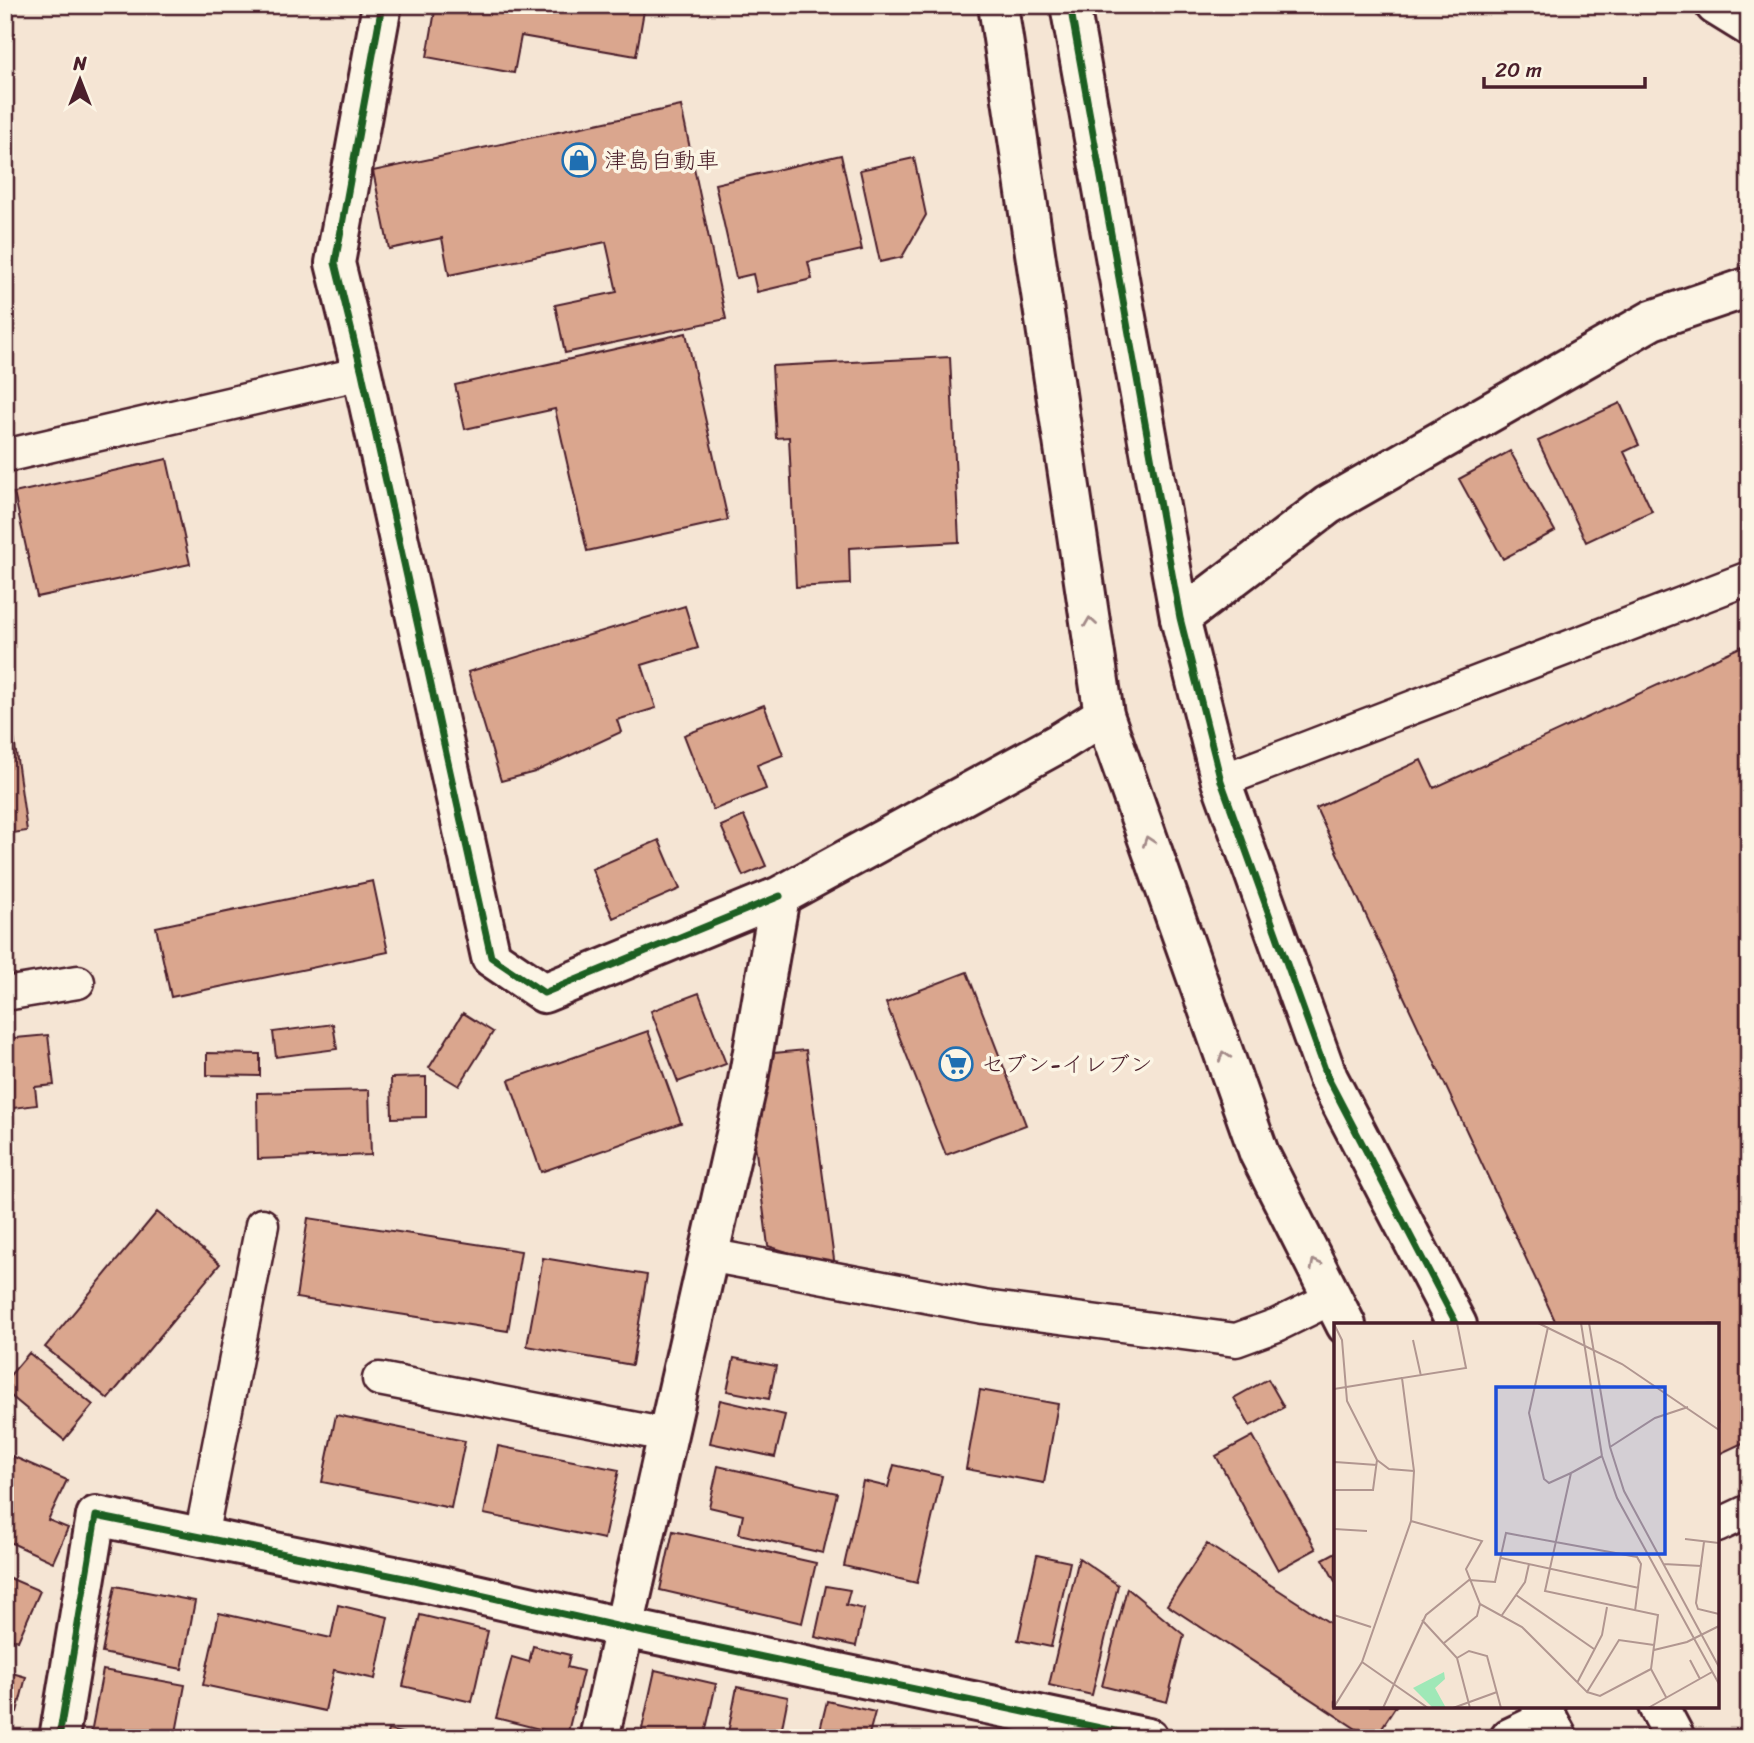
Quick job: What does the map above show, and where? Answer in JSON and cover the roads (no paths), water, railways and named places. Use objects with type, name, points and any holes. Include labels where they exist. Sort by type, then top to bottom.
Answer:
[{"type":"main road","points":[[382,5],[335,263],[362,373],[491,957],[544,993],[780,897],[1059,743],[1104,715]]},
{"type":"main road","points":[[998,5],[1104,715],[1259,1153],[1339,1311]]},
{"type":"main road","points":[[1070,5],[1180,618],[1221,781],[1328,1078],[1456,1323]]},
{"type":"main road","points":[[1715,5],[1749,26]]},
{"type":"main road","points":[[1180,618],[1328,505],[1651,320],[1749,287]]},
{"type":"main road","points":[[599,1738],[747,1086],[780,897]]},
{"type":"main road","points":[[59,1738],[96,1516],[414,1580],[625,1628],[1148,1738]]},
{"type":"main road","points":[[1659,1708],[1675,1738]]},
{"type":"main road","points":[[1510,1738],[1549,1721]]},
{"type":"lane","points":[[5,456],[362,373]]},
{"type":"lane","points":[[1221,781],[1749,578]]},
{"type":"lane","points":[[5,994],[78,982]]},
{"type":"lane","points":[[201,1537],[262,1225]]},
{"type":"lane","points":[[708,1255],[984,1307],[1236,1340],[1277,1325],[1339,1311]]},
{"type":"lane","points":[[379,1379],[667,1435]]},
{"type":"lane","points":[[1719,1525],[1749,1511]]},
{"type":"place","name":"津島自動車","points":[[579,160]]},
{"type":"place","name":"セブン-イレブン","points":[[956,1064]]}]
